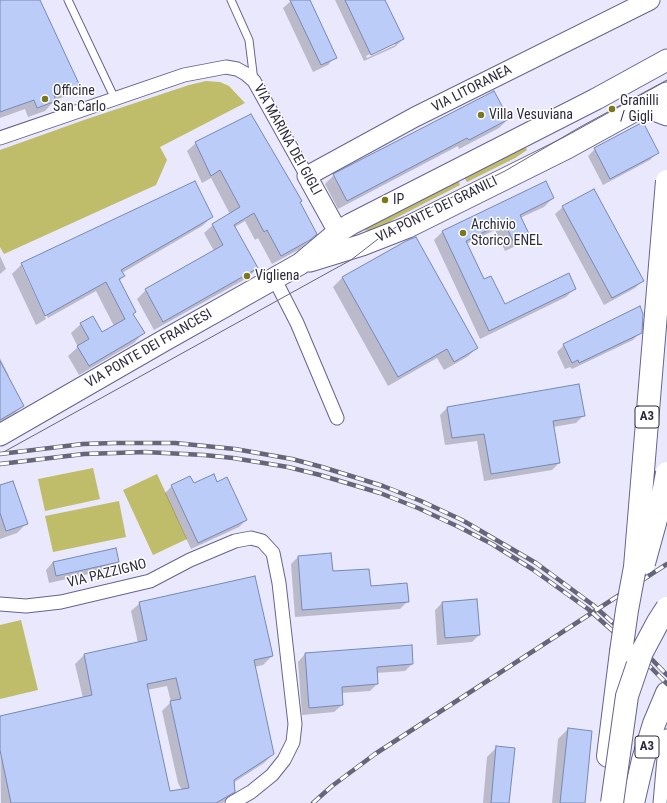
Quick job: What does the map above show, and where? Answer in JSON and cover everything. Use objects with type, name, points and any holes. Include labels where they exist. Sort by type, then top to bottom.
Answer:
[{"type":"highway","name":"A3","points":[[603,803],[621,652],[635,566],[667,181]]},
{"type":"highway","name":"A3","points":[[621,652],[658,516],[667,473]]},
{"type":"highway","name":"A3","points":[[612,803],[627,696],[642,652],[667,608]]},
{"type":"highway","name":"A3","points":[[620,803],[635,700],[649,660],[667,627]]},
{"type":"highway","name":"A3","points":[[633,803],[643,760],[654,724],[667,693]]},
{"type":"main road","name":"VIA LITORANEA","points":[[307,176],[416,117],[644,2]]},
{"type":"main road","name":"VIA PONTE DEI GRANILI","points":[[301,264],[338,232],[376,211],[596,99],[663,62]]},
{"type":"main road","name":"VIA PONTE DEI GRANILI","points":[[301,264],[378,239],[408,227],[567,148],[667,93]]},
{"type":"main road","points":[[636,110],[654,110],[667,115]]},
{"type":"main road","name":"VIA MARINA DEI GIGLI","points":[[307,176],[338,232]]},
{"type":"main road","points":[[338,232],[378,239]]},
{"type":"main road","name":"VIA PONTE DEI FRANCESI","points":[[0,435],[158,343],[301,264]]},
{"type":"street","points":[[0,138],[184,75],[226,67],[237,69],[254,81]]},
{"type":"street","name":"VIA MARINA DEI GIGLI","points":[[254,81],[307,176]]},
{"type":"street","points":[[274,278],[297,323],[337,418]]},
{"type":"street","name":"VIA PAZZIGNO","points":[[0,604],[26,606],[61,602],[150,581],[190,560],[235,541],[251,538],[262,541],[273,553],[279,583],[295,724],[293,742],[284,760],[272,775],[251,792],[232,803]]},
{"type":"street","points":[[660,803],[666,736]]},
{"type":"lane","points":[[68,0],[115,99]]},
{"type":"lane","name":"VIA MARINA DEI GIGLI","points":[[231,0],[249,40],[254,81]]},
{"type":"shaded area","points":[[206,81],[220,82],[229,86],[245,103],[160,147],[167,160],[156,185],[4,254],[0,247],[0,150],[84,120],[189,85]]},
{"type":"shaded area","points":[[525,146],[527,150],[515,158],[467,182],[464,177]]},
{"type":"shaded area","points":[[458,179],[460,185],[394,219],[378,230],[369,231],[358,229]]},
{"type":"shaded area","points":[[93,468],[100,499],[45,511],[38,479]]},
{"type":"shaded area","points":[[157,474],[187,539],[153,555],[123,490]]},
{"type":"shaded area","points":[[119,501],[126,537],[53,552],[45,516]]},
{"type":"shaded area","points":[[21,620],[38,690],[0,699],[0,625]]},
{"type":"building","points":[[0,0],[40,0],[80,86],[54,95],[56,101],[37,108],[34,100],[0,112]]},
{"type":"building","points":[[290,0],[310,0],[337,58],[321,65]]},
{"type":"building","points":[[345,0],[385,0],[404,39],[371,55]]},
{"type":"building","points":[[494,91],[509,119],[469,140],[467,138],[347,201],[333,174]]},
{"type":"building","points":[[251,114],[302,201],[300,202],[317,234],[310,240],[281,256],[267,230],[264,232],[254,213],[234,225],[258,268],[163,322],[145,289],[223,245],[212,224],[240,207],[220,170],[211,176],[195,142]]},
{"type":"building","points":[[643,122],[659,153],[610,179],[594,148]]},
{"type":"building","points":[[195,181],[213,217],[121,270],[125,276],[119,279],[136,312],[133,314],[145,333],[89,366],[77,346],[89,339],[80,323],[93,316],[102,332],[125,319],[106,282],[45,316],[21,263]]},
{"type":"building","points":[[546,181],[554,198],[520,215],[530,236],[514,243],[504,222],[466,241],[484,279],[491,276],[505,304],[569,273],[576,289],[489,331],[442,231]]},
{"type":"building","points":[[594,189],[644,281],[612,298],[562,206]]},
{"type":"building","points":[[416,237],[478,348],[454,362],[447,349],[398,377],[342,277],[406,241]]},
{"type":"building","points":[[640,306],[643,314],[642,333],[579,363],[578,360],[572,363],[563,344]]},
{"type":"building","points":[[0,361],[24,406],[0,420]]},
{"type":"building","points":[[579,384],[585,416],[553,421],[560,463],[491,474],[484,434],[452,438],[447,407]]},
{"type":"building","points":[[214,474],[217,482],[227,477],[247,520],[198,543],[171,485],[190,476],[194,483]]},
{"type":"building","points":[[13,481],[28,524],[6,531],[0,513],[0,485]]},
{"type":"building","points":[[116,548],[119,562],[56,576],[53,562]]},
{"type":"building","points":[[331,553],[333,571],[369,569],[371,586],[407,583],[409,602],[302,610],[298,556]]},
{"type":"building","points":[[255,576],[273,656],[254,660],[274,754],[234,780],[235,792],[216,803],[11,803],[0,750],[0,716],[92,695],[84,654],[147,640],[139,602]],"holes":[[[176,678],[181,699],[170,701],[189,788],[170,791],[147,684]]]},
{"type":"building","points":[[477,599],[480,635],[445,638],[442,602]]},
{"type":"building","points":[[412,645],[413,664],[377,667],[378,684],[342,687],[343,705],[309,708],[305,653]]},
{"type":"building","points":[[568,728],[592,731],[585,803],[560,803]]},
{"type":"building","points":[[496,746],[515,748],[509,803],[491,803]]},
{"type":"tram line","points":[[0,454],[351,260],[378,239],[408,219],[505,171],[582,126],[667,80]]},
{"type":"railway","points":[[0,454],[83,444],[175,443],[235,449],[292,459],[383,486],[421,501],[462,520],[536,563],[593,605],[636,643],[667,675]]},
{"type":"railway","points":[[0,464],[84,454],[145,452],[204,455],[288,467],[380,493],[418,508],[459,527],[492,544],[532,569],[588,609],[633,649],[667,684]]},
{"type":"railway","points":[[313,803],[332,786],[375,754],[667,564]]},
{"type":"place","name":"Officine San Carlo","points":[[45,99]]},
{"type":"place","name":"Granilli / Gigli","points":[[612,109]]},
{"type":"place","name":"Villa Vesuviana","points":[[481,115]]},
{"type":"place","name":"IP","points":[[385,200]]},
{"type":"place","name":"Archivio Storico ENEL","points":[[463,233]]},
{"type":"place","name":"Vigliena","points":[[247,276]]}]
